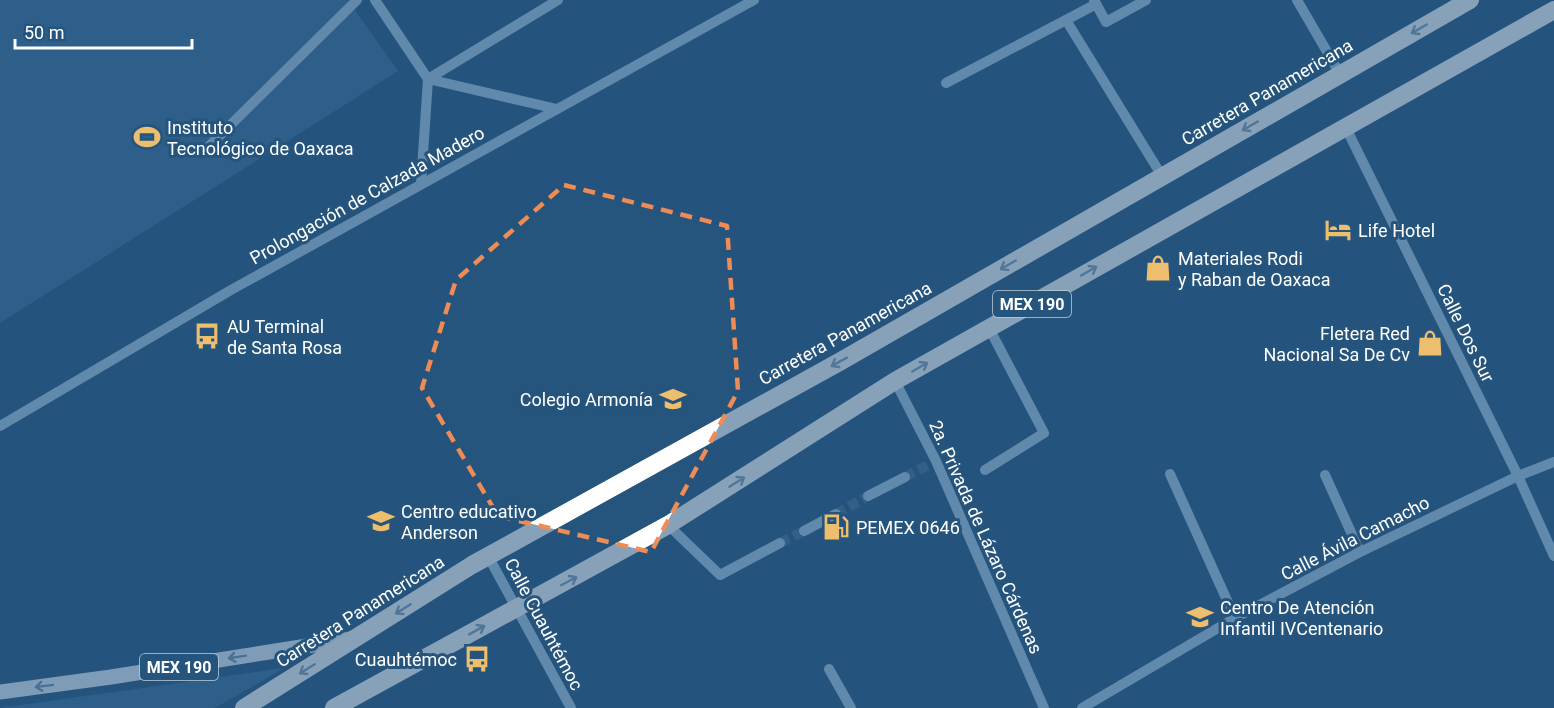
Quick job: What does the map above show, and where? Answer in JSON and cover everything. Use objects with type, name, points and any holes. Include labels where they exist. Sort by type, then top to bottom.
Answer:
[{"type":"highway","name":"Carretera Panamericana","points":[[244,708],[489,556],[831,366],[1470,0]]},
{"type":"highway","name":"MEX 190","points":[[333,708],[668,525],[895,381],[1554,10]]},
{"type":"main road","name":"MEX 190","points":[[0,692],[357,638]]},
{"type":"street","points":[[204,151],[357,0]]},
{"type":"street","points":[[428,79],[558,0]]},
{"type":"street","name":"Prolongación de Calzada Madero","points":[[0,426],[231,290],[754,0]]},
{"type":"street","points":[[946,83],[1066,20],[1095,2],[1106,22],[1146,0]]},
{"type":"street","points":[[1298,0],[1340,74]]},
{"type":"street","points":[[379,2],[428,79],[421,184]]},
{"type":"street","points":[[1066,20],[1162,176]]},
{"type":"street","points":[[428,79],[557,109]]},
{"type":"street","name":"Calle Dos Sur","points":[[1345,126],[1518,476],[1554,556]]},
{"type":"street","points":[[985,470],[1044,434],[989,328]]},
{"type":"street","name":"2a. Privada de Lázaro Cárdenas","points":[[895,381],[1044,708]]},
{"type":"street","name":"Calle Ávila Camacho","points":[[1082,708],[1235,618],[1360,552],[1518,476],[1554,462]]},
{"type":"street","points":[[1170,474],[1235,618]]},
{"type":"street","points":[[1325,475],[1360,552]]},
{"type":"street","points":[[868,496],[905,477]]},
{"type":"street","points":[[804,531],[836,514]]},
{"type":"street","points":[[668,525],[720,575],[780,543]]},
{"type":"street","name":"Calle Cuauhtémoc","points":[[489,556],[571,708]]},
{"type":"street","points":[[829,669],[851,708]]},
{"type":"highlighted area","points":[[564,185],[727,226],[738,391],[651,552],[498,516],[422,388],[456,280]]},
{"type":"shaded area","name":"Instituto Tecnológico de Oaxaca","points":[[0,0],[348,0],[398,71],[0,323]]},
{"type":"shaded area","points":[[284,668],[215,708],[0,708]]},
{"type":"tunnel","points":[[905,477],[930,464]]},
{"type":"tunnel","points":[[836,514],[868,496]]},
{"type":"tunnel","points":[[780,543],[804,531]]},
{"type":"place","name":"Instituto Tecnológico de Oaxaca","points":[[147,137]]},
{"type":"place","name":"Life Hotel","points":[[1338,230]]},
{"type":"place","name":"Materiales Rodi y Raban de Oaxaca","points":[[1158,268]]},
{"type":"place","name":"AU Terminal de Santa Rosa","points":[[207,336]]},
{"type":"place","name":"Fletera Red Nacional Sa De Cv","points":[[1430,343]]},
{"type":"place","name":"Colegio Armonía","points":[[673,399]]},
{"type":"place","name":"Centro educativo Anderson","points":[[381,521]]},
{"type":"place","name":"PEMEX 0646","points":[[836,527]]},
{"type":"place","name":"Centro De Atención Infantil IVCentenario","points":[[1200,617]]},
{"type":"place","name":"Cuauhtémoc","points":[[477,659]]}]
